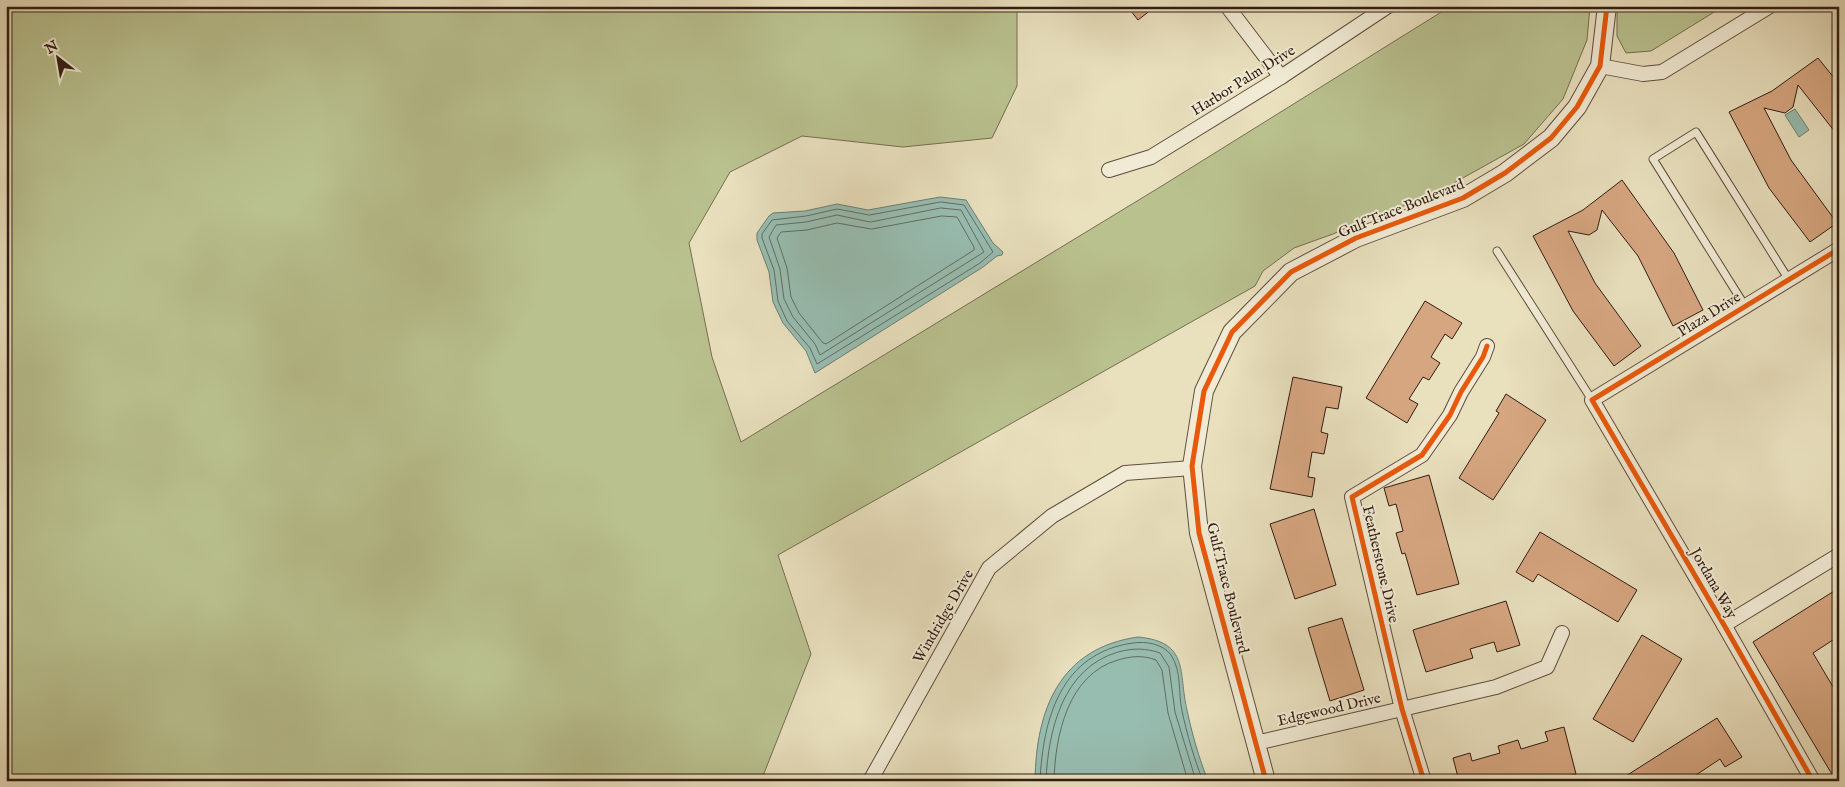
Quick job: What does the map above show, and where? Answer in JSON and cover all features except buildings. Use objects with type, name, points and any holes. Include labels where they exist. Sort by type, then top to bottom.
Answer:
[{"type":"street","points":[[1227,6],[1281,76]]},
{"type":"street","name":"Harbor Palm Drive","points":[[1109,170],[1151,157],[1281,76],[1388,6]]},
{"type":"street","name":"Gulf Trace Boulevard","points":[[1266,781],[1199,533],[1192,468],[1204,392],[1232,332],[1291,272],[1356,238],[1463,198],[1505,173],[1551,138],[1577,107],[1600,66],[1607,6]]},
{"type":"street","points":[[1600,66],[1643,74],[1662,72],[1770,6]]},
{"type":"street","name":"Plaza Drive","points":[[1592,400],[1839,249]]},
{"type":"street","name":"Featherstone Drive","points":[[1424,781],[1402,709],[1352,497],[1422,455],[1450,415],[1461,392],[1483,357],[1487,346]]},
{"type":"street","name":"Jordana Way","points":[[1592,400],[1724,625],[1812,781]]},
{"type":"street","name":"Windridge Drive","points":[[870,781],[989,568],[1052,516],[1124,473],[1192,468]]},
{"type":"street","name":"Jordana Way","points":[[1724,625],[1839,555]]},
{"type":"street","name":"Edgewood Drive","points":[[1256,743],[1496,688],[1547,667],[1562,633]]},
{"type":"lane","points":[[1745,306],[1653,159],[1696,132],[1788,280]]},
{"type":"lane","points":[[1497,251],[1592,400]]},
{"type":"green space","points":[[6,6],[1017,6],[1017,86],[992,138],[903,147],[802,136],[730,172],[689,243],[712,357],[741,442],[1165,184],[1451,6],[1590,6],[1587,40],[1563,99],[1524,144],[1425,199],[1370,217],[1333,234],[1294,248],[1263,271],[1255,286],[778,555],[811,654],[761,781],[6,781]]},
{"type":"green space","points":[[1617,6],[1724,6],[1651,51],[1626,53],[1617,36]]},
{"type":"water","points":[[1795,109],[1809,130],[1799,137],[1785,115]]},
{"type":"water","points":[[940,197],[966,200],[993,243],[1003,252],[1002,255],[997,256],[983,267],[815,373],[806,351],[783,323],[773,302],[769,272],[757,240],[757,233],[769,216],[773,213],[805,211],[837,204],[868,210]]},
{"type":"water","points":[[1138,637],[1155,640],[1166,645],[1174,652],[1179,661],[1191,728],[1208,781],[1035,781],[1041,730],[1047,707],[1058,686],[1071,668],[1089,654],[1111,643]]},
{"type":"cycle path","points":[[1266,781],[1199,533],[1192,466],[1204,391],[1232,332],[1291,272],[1356,238],[1463,198],[1505,173],[1551,138],[1577,107],[1600,66],[1607,6]]},
{"type":"cycle path","points":[[1813,781],[1592,400],[1839,249]]},
{"type":"cycle path","points":[[1424,781],[1402,709],[1352,497],[1422,455],[1450,415],[1461,392],[1483,357],[1487,346]]}]
